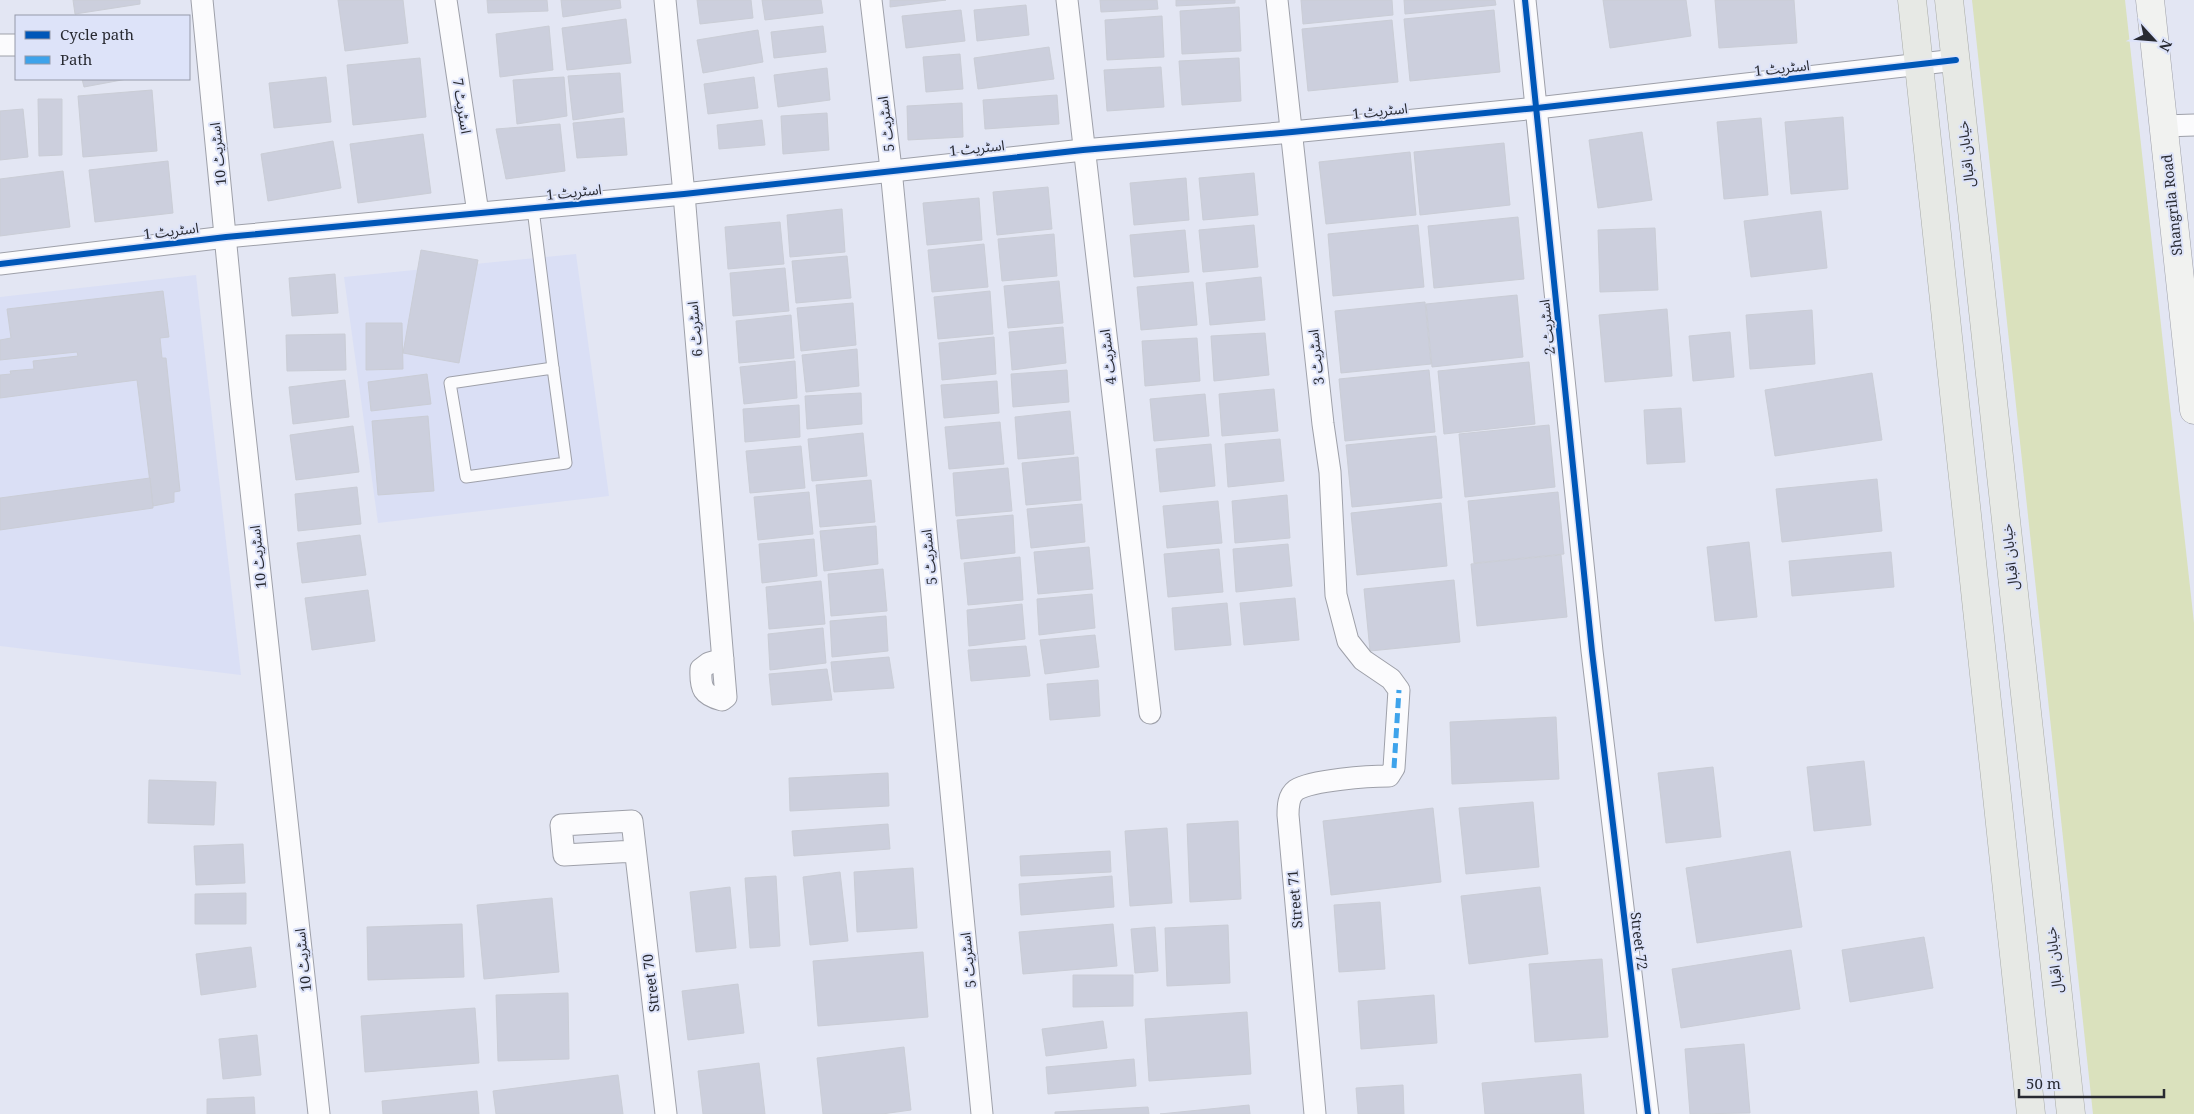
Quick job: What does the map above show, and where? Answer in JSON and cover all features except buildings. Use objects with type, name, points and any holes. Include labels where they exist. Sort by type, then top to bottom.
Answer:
[{"type":"main road","points":[[1912,0],[2031,1114]]},
{"type":"main road","name":"خیابان اقبال","points":[[1950,0],[2071,1114]]},
{"type":"street","name":"اسٹریٹ 10","points":[[202,0],[241,400],[319,1114]]},
{"type":"street","name":"اسٹریٹ 7","points":[[446,0],[478,213]]},
{"type":"street","name":"اسٹریٹ 6","points":[[665,0],[684,194],[723,659]]},
{"type":"street","name":"اسٹریٹ 5","points":[[871,0],[891,169],[982,1114]]},
{"type":"street","name":"اسٹریٹ 4","points":[[1067,0],[1150,713]]},
{"type":"street","name":"اسٹریٹ 3","points":[[1277,0],[1323,424],[1330,472],[1336,595],[1348,641],[1363,660],[1391,679],[1399,690],[1394,768]]},
{"type":"street","name":"اسٹریٹ 2","points":[[1525,0],[1606,771]]},
{"type":"street","name":"Shangrila Road","points":[[2150,0],[2194,410]]},
{"type":"street","points":[[0,45],[15,45]]},
{"type":"street","name":"اسٹریٹ 1","points":[[0,264],[226,237],[684,194],[891,169],[1537,108],[1956,60]]},
{"type":"street","points":[[2164,126],[2194,125]]},
{"type":"street","name":"Street 71","points":[[1315,1114],[1288,815],[1289,801],[1296,790],[1316,784],[1360,776],[1389,776],[1394,768]]},
{"type":"street","name":"Street 72","points":[[1606,771],[1648,1114]]},
{"type":"street","name":"Street 70","points":[[635,852],[666,1114]]},
{"type":"lane","points":[[533,209],[566,464],[466,477],[450,383],[553,368]]},
{"type":"shaded area","points":[[576,254],[609,496],[378,523],[344,277]]},
{"type":"shaded area","points":[[196,275],[241,675],[0,646],[0,297]]},
{"type":"green space","points":[[1972,0],[2125,0],[2194,623],[2194,1114],[2093,1114]]},
{"type":"marked path","points":[[1394,768],[1399,690]]},
{"type":"cycle path","points":[[1525,0],[1592,651],[1648,1114]]},
{"type":"cycle path","points":[[0,264],[226,237],[684,194],[1083,150],[1537,108],[1956,60]]}]
